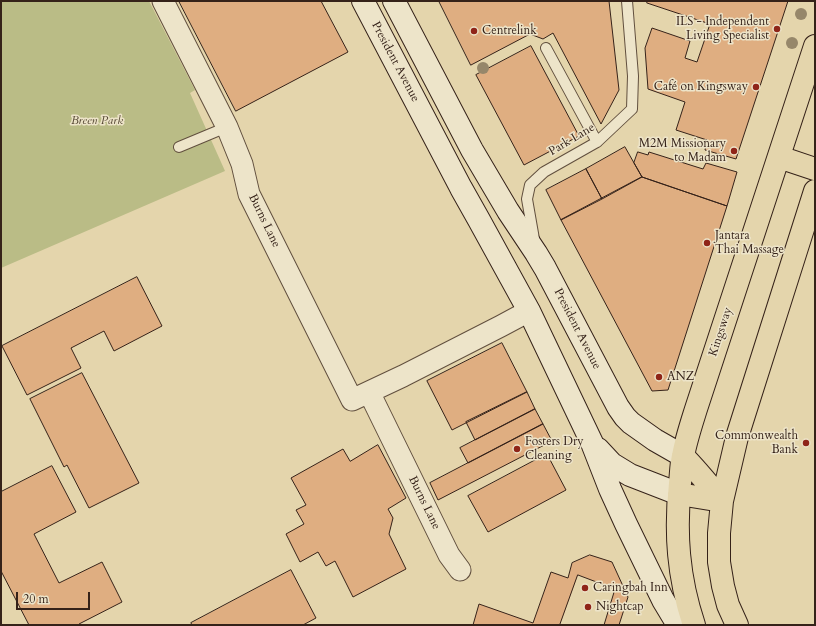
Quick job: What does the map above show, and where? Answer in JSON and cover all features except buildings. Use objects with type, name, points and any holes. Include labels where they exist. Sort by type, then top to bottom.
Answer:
[{"type":"main road","name":"President Avenue","points":[[363,1],[461,188],[529,311],[592,443],[610,489],[626,524],[663,600],[678,625]]},
{"type":"main road","name":"President Avenue","points":[[394,1],[472,150],[508,211],[536,252],[618,407],[631,423],[655,440],[683,456],[704,478],[722,501]]},
{"type":"main road","name":"Kingsway","points":[[694,625],[682,578],[678,551],[677,528],[683,456],[699,402],[815,46]]},
{"type":"main road","points":[[778,158],[815,169]]},
{"type":"main road","points":[[736,625],[728,605],[723,586],[720,562],[719,533],[722,501],[737,437],[815,191]]},
{"type":"main road","points":[[529,311],[560,297]]},
{"type":"main road","name":"President Avenue","points":[[592,443],[612,464],[647,483],[679,494],[722,501]]},
{"type":"street","name":"Burns Lane","points":[[163,1],[227,127],[242,164],[249,194],[352,400],[529,311]]},
{"type":"street","name":"Burns Lane","points":[[369,392],[449,555],[460,570]]},
{"type":"lane","name":"Park Lane","points":[[536,252],[527,199],[530,185],[544,172],[598,142],[632,109],[633,76],[628,1]]},
{"type":"lane","points":[[546,48],[598,142]]},
{"type":"lane","points":[[179,147],[227,127]]},
{"type":"green space","name":"Breen Park","points":[[1,1],[149,1],[195,90],[190,93],[225,171],[1,268]]},
{"type":"place","name":"ILS - Independent Living Specialist","points":[[777,29]]},
{"type":"place","name":"Centrelink","points":[[474,31]]},
{"type":"place","name":"Café on Kingsway","points":[[756,87]]},
{"type":"place","name":"M2M Missionary to Madam","points":[[734,151]]},
{"type":"place","name":"Jantara Thai Massage","points":[[707,243]]},
{"type":"place","name":"ANZ","points":[[659,377]]},
{"type":"place","name":"Commonwealth Bank","points":[[806,443]]},
{"type":"place","name":"Fosters Dry Cleaning","points":[[517,449]]},
{"type":"place","name":"Caringbah Inn","points":[[585,588]]},
{"type":"place","name":"Nightcap","points":[[588,607]]}]
